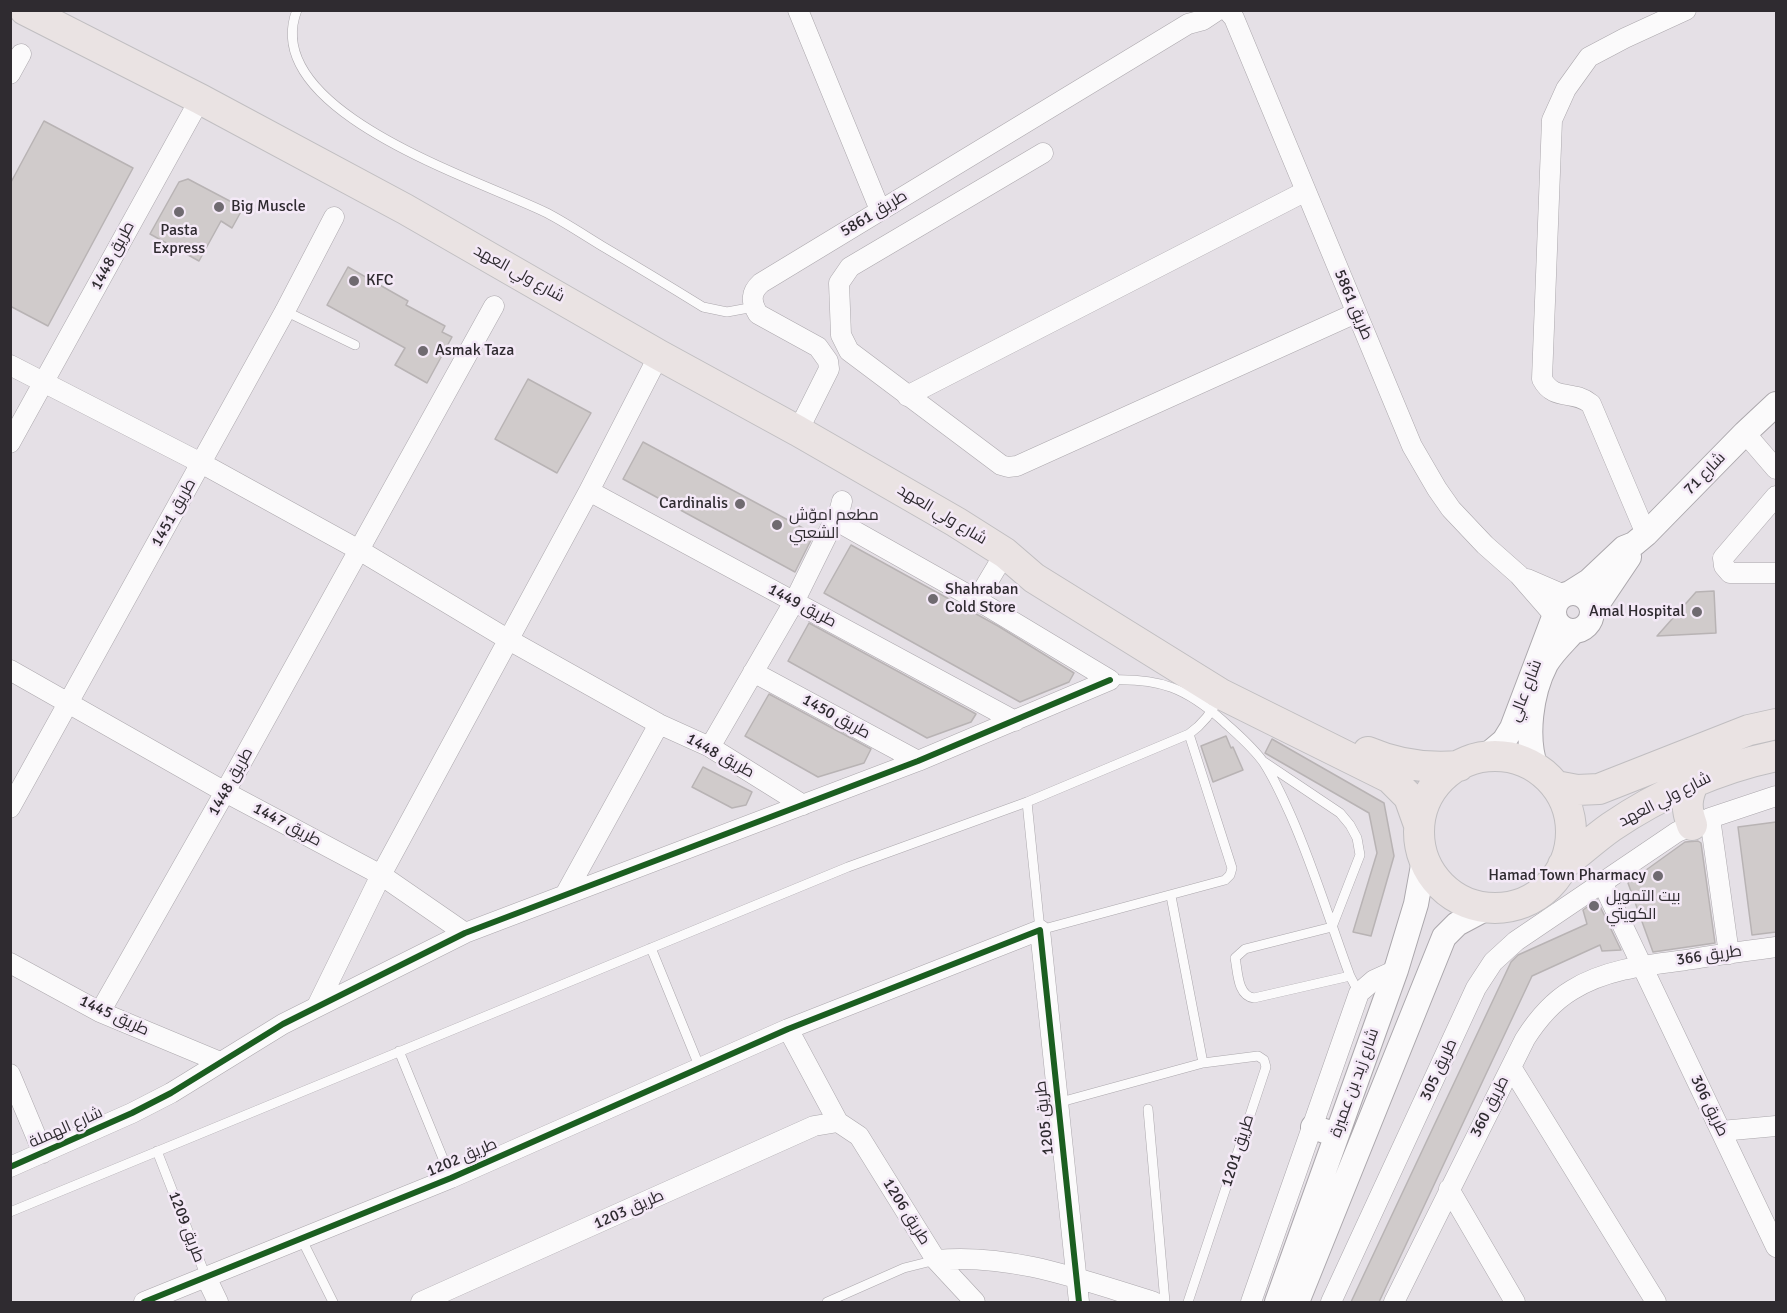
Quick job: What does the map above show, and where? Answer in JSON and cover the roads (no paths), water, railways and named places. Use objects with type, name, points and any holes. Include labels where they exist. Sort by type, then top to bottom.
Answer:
[{"type":"main road","name":"شارع ولي العهد","points":[[25,10],[200,99],[405,209],[659,355],[902,490],[1005,553],[1044,570],[1217,675],[1289,715],[1386,760],[1422,767],[1472,761]]},
{"type":"main road","name":"شارع ولي العهد","points":[[1005,553],[1034,578],[1217,702],[1390,778],[1409,797],[1419,825]]},
{"type":"main road","name":"شارع ولي العهد","points":[[1546,777],[1577,790],[1599,789],[1749,730],[1776,724]]},
{"type":"main road","name":"شارع ولي العهد","points":[[1563,865],[1611,828],[1694,782],[1759,759],[1776,756]]},
{"type":"main road","points":[[1511,758],[1546,777],[1566,804],[1571,825],[1570,845],[1563,865],[1550,884],[1532,898],[1510,906],[1487,908],[1467,903],[1449,893],[1434,878],[1424,860],[1420,845],[1421,815],[1429,795],[1442,778],[1472,761],[1511,758]]},
{"type":"main road","points":[[1693,825],[1687,813],[1687,802],[1694,782]]},
{"type":"main road","points":[[1648,806],[1664,816],[1693,825]]},
{"type":"street","points":[[798,10],[880,210]]},
{"type":"street","name":"طريق 5861","points":[[753,302],[754,289],[761,283],[1186,17],[1203,20],[1218,10]]},
{"type":"street","name":"طريق 5861","points":[[1227,10],[1234,18],[1412,446],[1437,489],[1467,528],[1519,574],[1560,605]]},
{"type":"street","points":[[1640,539],[1591,404],[1576,395],[1556,394],[1546,387],[1542,379],[1552,120],[1566,89],[1589,57],[1624,38],[1686,10]]},
{"type":"street","points":[[10,74],[21,54]]},
{"type":"street","name":"طريق 1448","points":[[10,443],[181,129],[200,99]]},
{"type":"street","points":[[1043,153],[850,267],[839,283],[841,335],[849,351],[1001,465],[1017,466],[1356,313]]},
{"type":"street","points":[[907,396],[1306,191]]},
{"type":"street","name":"طريق 1451","points":[[10,808],[285,311],[334,217]]},
{"type":"street","points":[[753,302],[758,314],[818,347],[828,361],[829,369],[798,431]]},
{"type":"street","name":"طريق 1448","points":[[100,1012],[225,792],[494,306]]},
{"type":"street","points":[[317,1006],[381,875],[589,491],[659,355]]},
{"type":"street","name":"طريق 1448","points":[[10,364],[201,463],[359,550],[509,640],[659,724],[710,747],[803,805]]},
{"type":"street","name":"شارع 71","points":[[1560,605],[1624,548],[1640,539],[1776,404]]},
{"type":"street","points":[[1745,433],[1776,469]]},
{"type":"street","name":"طريق 1449","points":[[589,491],[1015,721]]},
{"type":"street","points":[[1776,496],[1723,558],[1724,566],[1730,573],[1776,573]]},
{"type":"street","points":[[710,747],[794,602],[838,511],[977,600],[1110,681]]},
{"type":"street","name":"شارع 71","points":[[1592,612],[1640,539]]},
{"type":"street","points":[[977,600],[1005,553]]},
{"type":"street","points":[[1582,596],[1588,600],[1592,612],[1587,626],[1573,632],[1560,628],[1560,605],[1582,596]]},
{"type":"street","name":"شارع عالي","points":[[1472,761],[1504,741],[1512,728],[1539,670],[1560,605]]},
{"type":"street","name":"شارع عالي","points":[[1546,777],[1530,753],[1529,735],[1539,670],[1573,632]]},
{"type":"street","name":"طريق 1447","points":[[10,670],[225,792],[381,875],[465,933]]},
{"type":"street","name":"طريق 1450","points":[[753,672],[918,761]]},
{"type":"street","name":"شارع الهملة","points":[[10,1167],[132,1113],[171,1093],[317,1006],[465,933],[918,761],[1110,681]]},
{"type":"street","points":[[566,893],[659,724]]},
{"type":"street","name":"طريق 305","points":[[1331,1302],[1484,975],[1504,951],[1602,882],[1693,825],[1776,796]]},
{"type":"street","points":[[1693,825],[1729,954]]},
{"type":"street","name":"شارع زيد بن عميرة","points":[[1277,1302],[1396,970],[1416,904],[1424,860]]},
{"type":"street","points":[[1602,882],[1641,966]]},
{"type":"street","name":"شارع زيد بن عميرة","points":[[1297,1302],[1444,938],[1457,924],[1487,908]]},
{"type":"street","name":"طريق 1202","points":[[144,1302],[452,1178],[789,1029],[1040,930]]},
{"type":"street","name":"طريق 1205","points":[[1040,930],[1078,1302]]},
{"type":"street","name":"طريق 366","points":[[1641,966],[1776,947]]},
{"type":"street","name":"طريق 1445","points":[[10,963],[100,1012],[220,1062]]},
{"type":"street","name":"طريق 360","points":[[1394,1302],[1511,1066],[1537,1020],[1561,998],[1589,980],[1641,966]]},
{"type":"street","name":"طريق 306","points":[[1641,966],[1721,1131],[1771,1224],[1776,1247]]},
{"type":"street","points":[[1251,1302],[1312,1127],[1354,984],[1374,980],[1396,970]]},
{"type":"street","points":[[789,1029],[838,1122]]},
{"type":"street","points":[[1511,1066],[1656,1302]]},
{"type":"street","points":[[10,1074],[44,1153]]},
{"type":"street","name":"طريق 1206","points":[[838,1122],[859,1136],[936,1260],[975,1302]]},
{"type":"street","name":"طريق 1203","points":[[421,1302],[446,1298],[814,1126],[838,1122]]},
{"type":"street","points":[[1721,1131],[1776,1126]]},
{"type":"street","points":[[1312,1127],[1336,1135]]},
{"type":"street","points":[[1449,1189],[1515,1302]]},
{"type":"street","points":[[936,1260],[972,1258],[1030,1265],[1154,1302]]},
{"type":"street","name":"طريق 1209","points":[[206,1277],[218,1302]]},
{"type":"lane","points":[[297,10],[291,36],[295,54],[304,72],[318,91],[333,105],[360,123],[436,165],[547,213],[703,307],[727,312],[753,302]]},
{"type":"lane","points":[[285,311],[356,345]]},
{"type":"lane","points":[[1110,681],[1133,679],[1156,682],[1217,702],[1241,736],[1264,762],[1277,784],[1300,837],[1354,984],[1254,998],[1247,997],[1242,992],[1235,958],[1238,953],[1245,949],[1332,927]]},
{"type":"lane","points":[[10,1212],[848,867],[1027,802],[1189,734],[1200,726],[1217,702]]},
{"type":"lane","points":[[1040,930],[1171,896],[1225,880],[1230,875],[1232,868],[1189,734]]},
{"type":"lane","points":[[1264,762],[1340,813],[1357,838],[1360,855],[1332,927]]},
{"type":"lane","name":"طريق 1205","points":[[1027,802],[1040,930]]},
{"type":"lane","points":[[1171,896],[1203,1063]]},
{"type":"lane","points":[[651,948],[700,1068]]},
{"type":"lane","points":[[399,1051],[452,1178]]},
{"type":"lane","name":"طريق 1201","points":[[1057,1103],[1203,1063],[1258,1056],[1264,1060],[1266,1067],[1188,1302]]},
{"type":"lane","points":[[1148,1109],[1165,1302]]},
{"type":"lane","name":"طريق 1209","points":[[157,1151],[206,1277]]},
{"type":"lane","points":[[302,1238],[333,1302]]},
{"type":"lane","points":[[827,1302],[904,1268],[936,1260]]},
{"type":"place","name":"Big Muscle","points":[[219,207]]},
{"type":"place","name":"Pasta Express","points":[[179,212]]},
{"type":"place","name":"KFC","points":[[354,281]]},
{"type":"place","name":"Asmak Taza","points":[[423,351]]},
{"type":"place","name":"Cardinalis","points":[[740,504]]},
{"type":"place","name":"مطعم اموّش الشعبي","points":[[777,525]]},
{"type":"place","name":"Shahraban Cold Store","points":[[933,599]]},
{"type":"place","name":"Amal Hospital","points":[[1697,612]]},
{"type":"place","name":"Hamad Town Pharmacy","points":[[1658,876]]},
{"type":"place","name":"بيت التمويل الكويتي","points":[[1594,906]]}]
